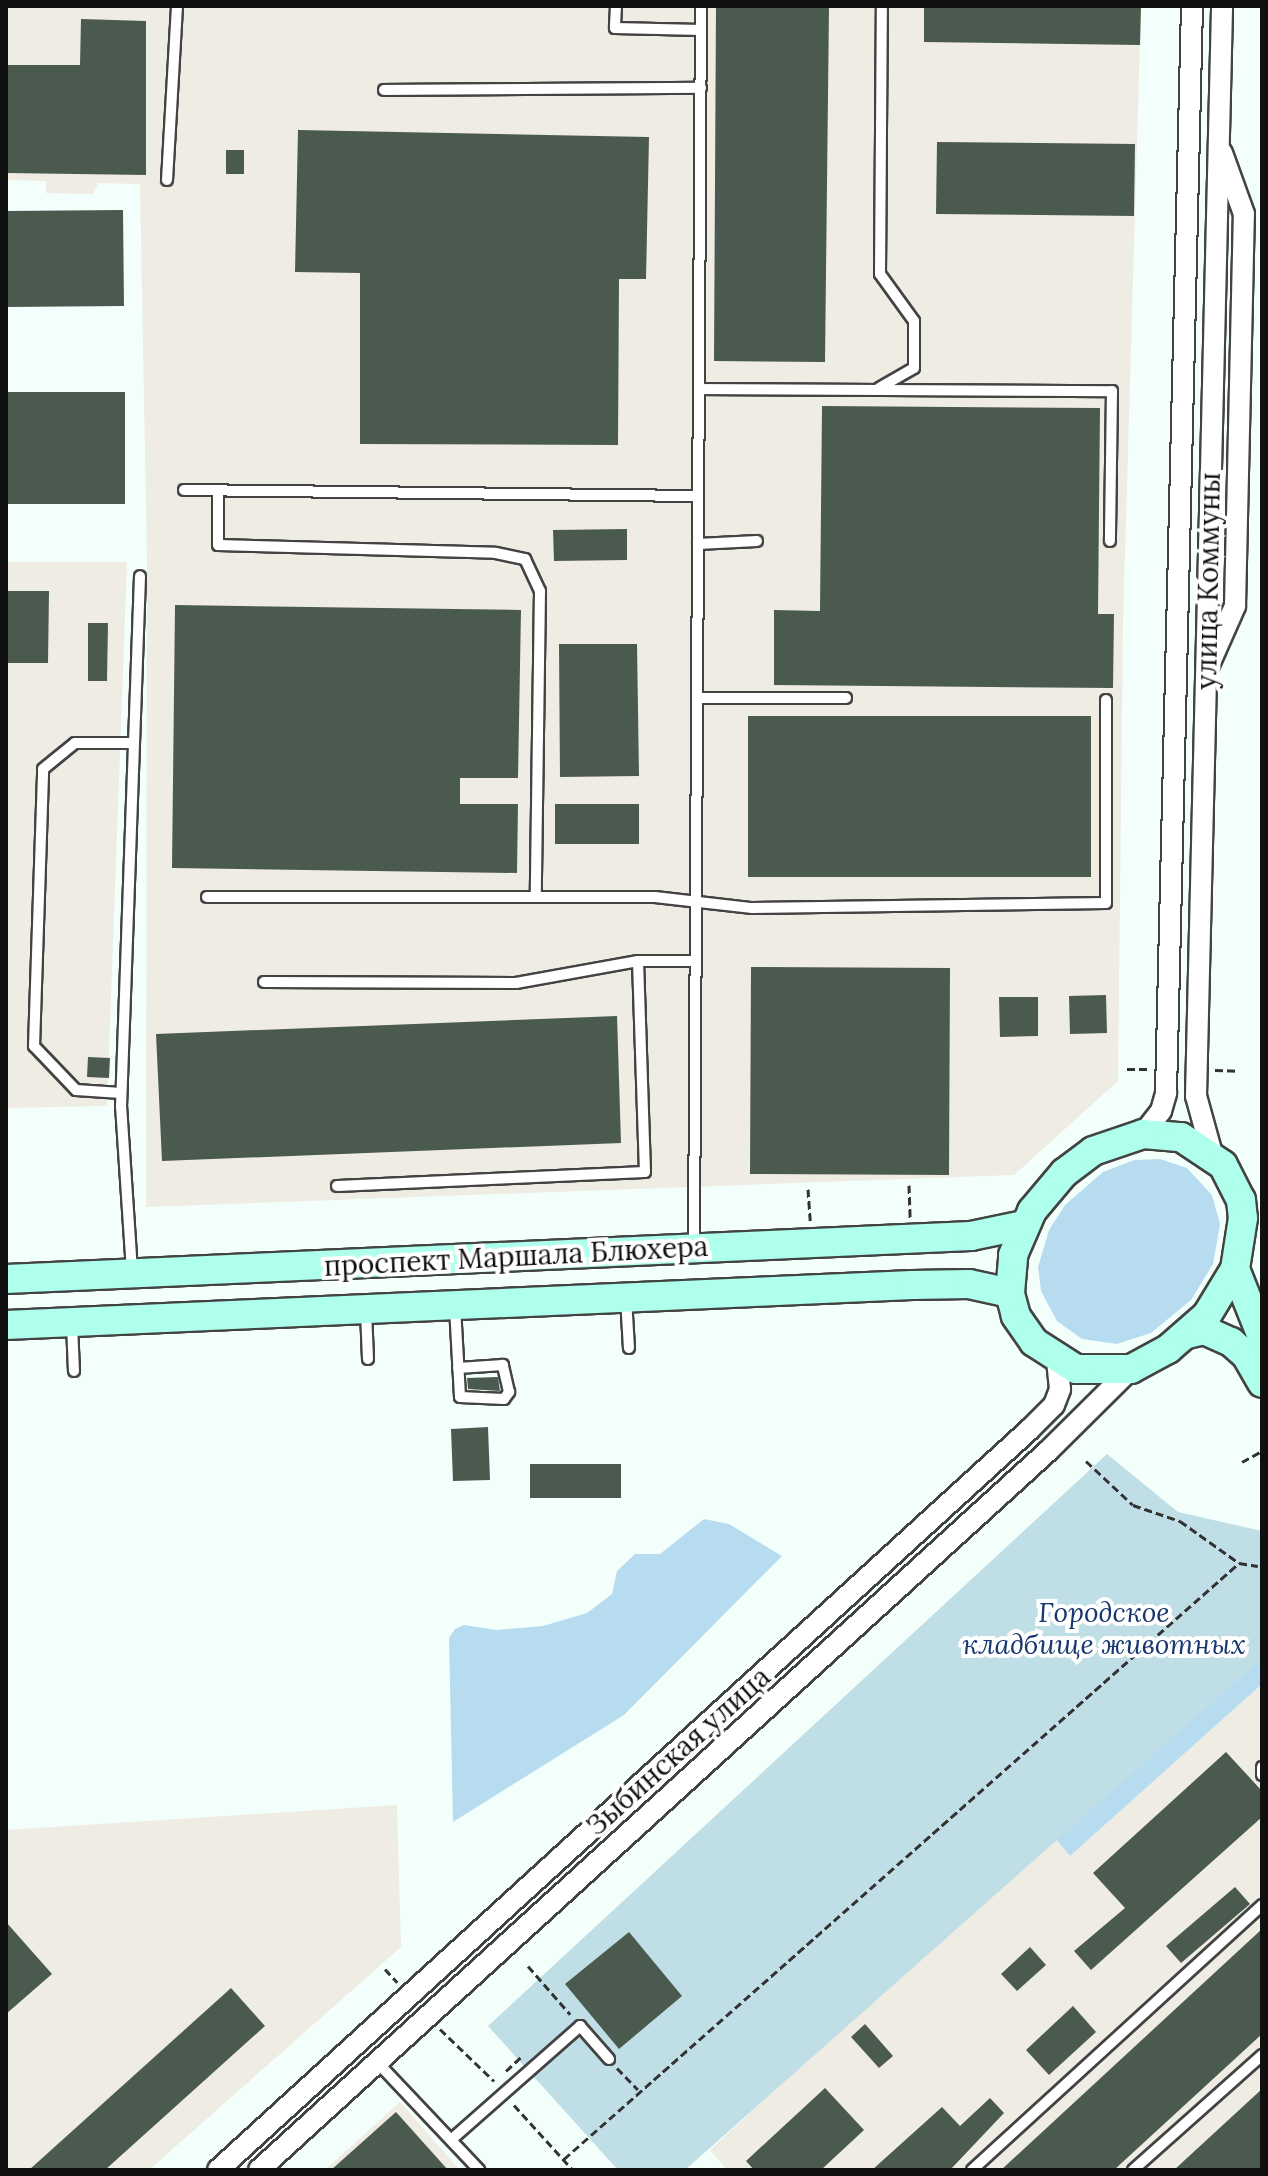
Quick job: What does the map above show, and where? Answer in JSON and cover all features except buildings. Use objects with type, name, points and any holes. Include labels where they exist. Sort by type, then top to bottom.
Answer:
[{"type":"street","name":"улица Коммуны","points":[[1143,1134],[1161,1111],[1166,1093],[1192,6]]},
{"type":"street","name":"улица Коммуны","points":[[1212,1154],[1196,1096],[1222,6]]},
{"type":"street","points":[[1206,670],[1226,635],[1235,606],[1244,214],[1219,145]]},
{"type":"street","points":[[1143,1134],[1181,1137],[1212,1154],[1241,1200],[1243,1235],[1235,1269],[1218,1300],[1187,1334],[1131,1369],[1087,1371],[1057,1360],[1023,1327],[1010,1293],[1013,1255],[1024,1225],[1044,1194],[1078,1162],[1119,1139],[1143,1134]]},
{"type":"street","name":"проспект Маршала Блюхера","points":[[6,1279],[971,1236],[1024,1225]]},
{"type":"street","points":[[1235,1269],[1262,1337]]},
{"type":"street","name":"проспект Маршала Блюхера","points":[[6,1325],[912,1285],[979,1285],[1010,1293]]},
{"type":"street","points":[[1187,1334],[1204,1330],[1231,1342],[1246,1355],[1262,1383]]},
{"type":"street","name":"Зыбинская улица","points":[[218,2170],[1029,1430],[1054,1405],[1060,1389],[1057,1360]]},
{"type":"street","name":"Зыбинская улица","points":[[259,2170],[645,1819],[1131,1369]]},
{"type":"street","points":[[626,1798],[645,1819]]},
{"type":"lane","points":[[167,180],[177,6]]},
{"type":"lane","points":[[616,6],[615,28],[701,30]]},
{"type":"lane","points":[[694,1249],[701,6]]},
{"type":"lane","points":[[879,388],[914,368],[914,321],[880,274],[882,6]]},
{"type":"lane","points":[[384,90],[701,88]]},
{"type":"lane","points":[[699,389],[1112,391],[1110,541]]},
{"type":"lane","points":[[184,490],[698,496]]},
{"type":"lane","points":[[218,491],[218,545],[496,553],[525,559],[540,591],[536,895]]},
{"type":"lane","points":[[698,544],[757,541]]},
{"type":"lane","points":[[132,1273],[121,1093],[140,576]]},
{"type":"lane","points":[[697,698],[846,698]]},
{"type":"lane","points":[[207,897],[536,895],[696,900],[741,908],[1106,903],[1106,700]]},
{"type":"lane","points":[[121,1093],[76,1090],[34,1046],[43,769],[75,743],[134,743]]},
{"type":"lane","points":[[264,982],[516,983],[638,961],[695,961]]},
{"type":"lane","points":[[337,1186],[645,1172],[638,961]]},
{"type":"lane","points":[[626,1297],[629,1348]]},
{"type":"lane","points":[[454,1305],[458,1368],[465,1400],[504,1399],[509,1392],[503,1365],[458,1368]]},
{"type":"lane","points":[[366,1309],[368,1359]]},
{"type":"lane","points":[[71,1322],[74,1371]]},
{"type":"lane","points":[[1262,1767],[1262,1775]]},
{"type":"lane","points":[[972,2170],[1262,1905]]},
{"type":"lane","points":[[452,2139],[580,2026],[609,2059]]},
{"type":"lane","points":[[1133,2170],[1262,2055]]},
{"type":"lane","points":[[377,2062],[479,2170]]},
{"type":"path","points":[[909,1185],[910,1218]]},
{"type":"path","points":[[1242,1462],[1262,1451]]},
{"type":"path","points":[[1086,1461],[1133,1505],[1180,1521],[1239,1563],[1258,1566]]},
{"type":"path","points":[[564,2159],[638,2090],[1239,1563]]},
{"type":"path","points":[[528,1966],[580,2026]]},
{"type":"path","points":[[447,2037],[493,2082],[521,2057]]},
{"type":"path","points":[[609,2059],[638,2090]]},
{"type":"path","points":[[509,2099],[573,2170]]},
{"type":"shaded area","points":[[6,6],[1141,6],[1123,623],[1118,1081],[1014,1175],[146,1207],[147,561],[140,184],[98,183],[93,194],[46,193],[46,181],[6,180]]},
{"type":"shaded area","points":[[6,562],[127,562],[107,1106],[6,1108]]},
{"type":"shaded area","points":[[1160,1159],[1187,1168],[1212,1195],[1220,1224],[1213,1264],[1191,1300],[1151,1333],[1117,1344],[1082,1339],[1057,1321],[1041,1291],[1038,1267],[1049,1230],[1065,1205],[1103,1172],[1134,1160]]},
{"type":"shaded area","points":[[704,1519],[729,1524],[782,1556],[624,1715],[453,1822],[449,1638],[455,1629],[464,1625],[497,1630],[543,1626],[587,1613],[612,1594],[617,1571],[635,1554],[660,1554]]},
{"type":"shaded area","points":[[1262,1658],[1262,1684],[1070,1856],[1055,1838]]},
{"type":"shaded area","points":[[1262,1684],[1262,2170],[727,2170],[710,2150],[812,2056],[1055,1838],[1070,1856]]},
{"type":"shaded area","points":[[397,1805],[401,1947],[149,2170],[6,2170],[6,1830]]},
{"type":"shaded area","points":[[400,2102],[460,2170],[325,2170]]},
{"type":"green space","name":"Городское кладбище животных","points":[[1107,1454],[1178,1512],[1262,1531],[1262,1658],[685,2170],[618,2170],[488,2026]]}]
